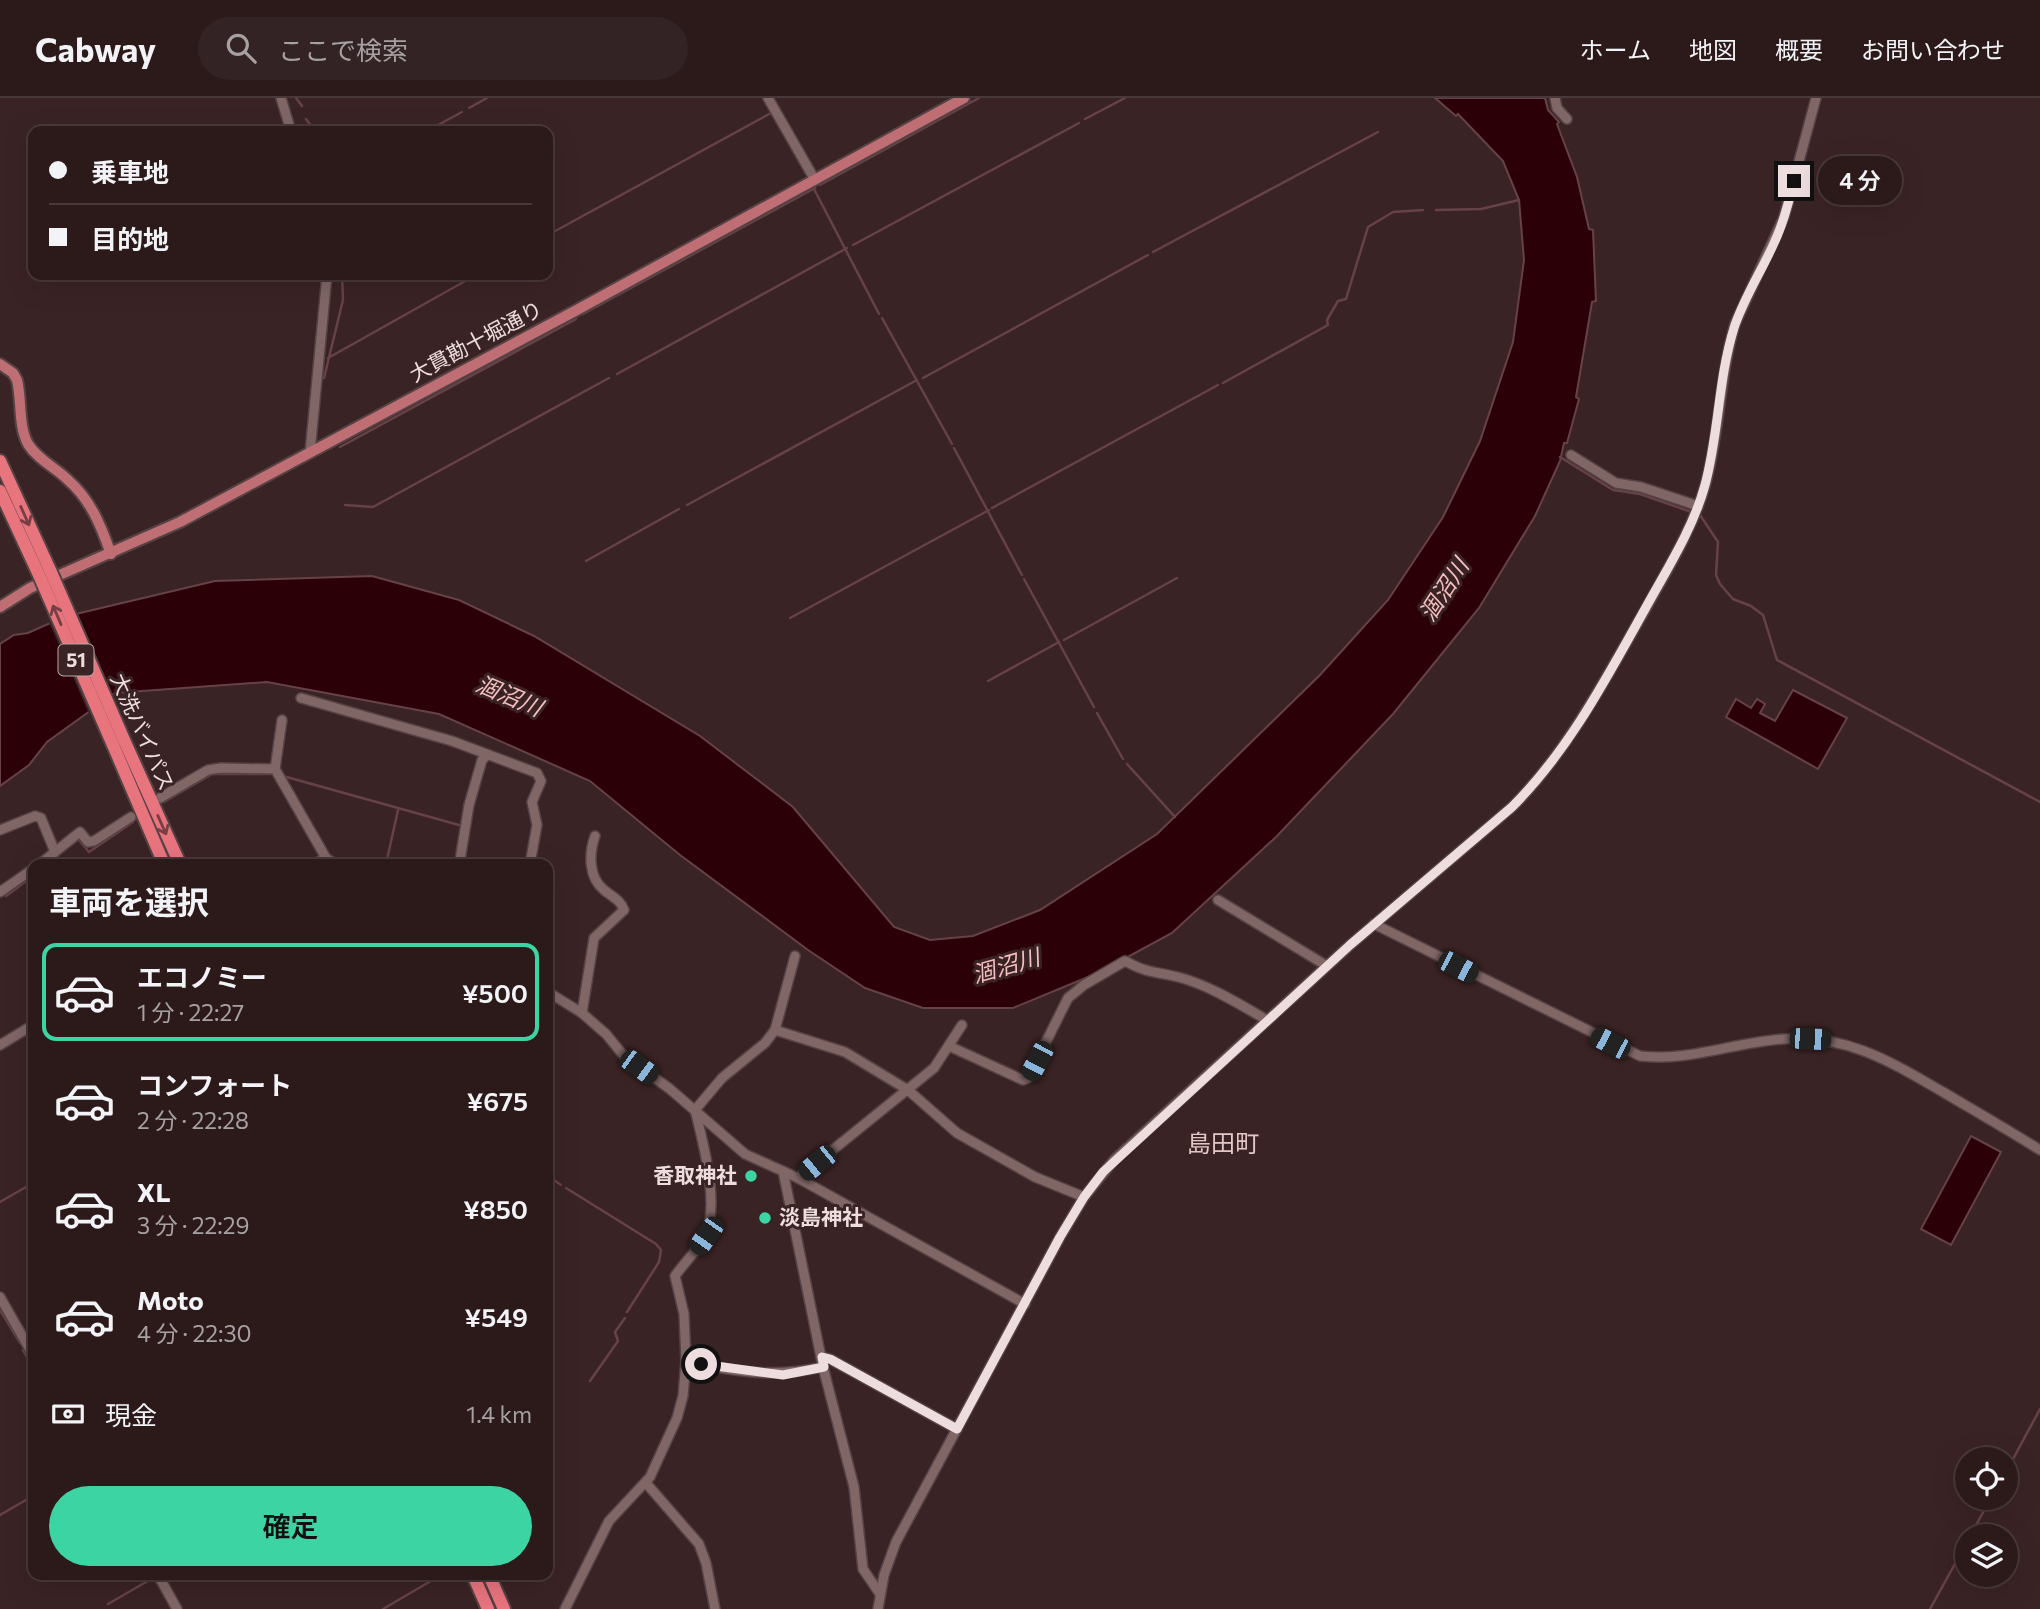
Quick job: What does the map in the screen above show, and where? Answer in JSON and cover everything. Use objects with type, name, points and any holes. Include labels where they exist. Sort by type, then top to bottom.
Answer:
[{"type":"highway","name":"大洗バイパス","points":[[0,461],[118,742],[162,859]]},
{"type":"highway","name":"大洗バイパス","points":[[0,491],[45,572]]},
{"type":"highway","name":"大洗バイパス","points":[[118,742],[177,859]]},
{"type":"highway","points":[[474,1580],[488,1609]]},
{"type":"highway","points":[[491,1580],[504,1609]]},
{"type":"main road","name":"大貫勘十堀通り","points":[[0,607],[30,588],[180,522],[964,98]]},
{"type":"main road","points":[[0,364],[13,373],[17,380],[24,435],[29,444],[40,458],[62,474],[82,495],[100,524],[111,554]]},
{"type":"street","points":[[281,98],[289,126]]},
{"type":"street","points":[[768,98],[815,180]]},
{"type":"street","points":[[1555,98],[1556,108],[1567,119]]},
{"type":"street","points":[[878,1609],[896,1542],[1084,1197],[1114,1160],[1267,1020],[1374,924],[1512,807],[1532,787],[1565,744],[1595,698],[1670,565],[1698,506],[1708,473],[1724,364],[1735,324],[1784,217],[1816,98]]},
{"type":"street","points":[[310,452],[327,280]]},
{"type":"street","points":[[1572,455],[1616,483],[1641,487],[1698,506]]},
{"type":"street","points":[[301,698],[452,741],[486,756],[510,761],[541,777],[532,802],[537,825],[531,859]]},
{"type":"street","points":[[282,720],[275,769],[326,858]]},
{"type":"street","points":[[460,859],[469,805],[482,760],[486,756]]},
{"type":"street","points":[[160,798],[208,770],[275,769]]},
{"type":"street","points":[[0,830],[35,816],[41,818],[55,852]]},
{"type":"street","points":[[46,859],[80,832],[88,842],[94,841],[131,817]]},
{"type":"street","points":[[582,1013],[594,938],[624,910],[618,899],[596,882],[590,857],[595,836]]},
{"type":"street","points":[[0,892],[28,872]]},
{"type":"street","points":[[1218,900],[1327,966]]},
{"type":"street","points":[[1374,924],[1640,1056],[1678,1056],[1780,1039],[1837,1042],[1867,1050],[1889,1060],[2040,1150]]},
{"type":"street","points":[[695,1110],[722,1078],[765,1043],[775,1030],[795,956]]},
{"type":"street","points":[[948,1045],[1023,1080],[1028,1078],[1068,998],[1084,985],[1125,961],[1144,972],[1177,977],[1216,992],[1267,1020]]},
{"type":"street","points":[[553,995],[582,1013],[606,1034],[624,1056],[695,1110],[745,1154],[798,1178],[1025,1304]]},
{"type":"street","points":[[798,1178],[934,1068],[962,1025]]},
{"type":"street","points":[[0,1045],[28,1028]]},
{"type":"street","points":[[775,1030],[845,1052],[908,1090],[957,1133],[1035,1177],[1084,1197]]},
{"type":"street","points":[[565,1609],[609,1521],[646,1483],[677,1418],[683,1396],[686,1362],[684,1314],[675,1276],[706,1236],[711,1202],[706,1160],[695,1110]]},
{"type":"street","points":[[783,1171],[823,1362],[854,1487],[863,1569],[880,1594]]},
{"type":"street","points":[[0,1297],[28,1346]]},
{"type":"street","points":[[686,1362],[783,1375],[830,1359],[957,1429]]},
{"type":"street","points":[[646,1483],[699,1544],[706,1563],[715,1609]]},
{"type":"street","points":[[161,1580],[177,1609]]},
{"type":"water","name":"涸沼川","points":[[1435,98],[1545,98],[1548,110],[1559,122],[1557,124],[1577,177],[1589,229],[1593,230],[1596,301],[1592,302],[1576,397],[1579,399],[1567,443],[1564,443],[1560,461],[1535,516],[1479,608],[1393,714],[1276,837],[1172,933],[1100,972],[1013,1008],[923,1008],[865,988],[808,950],[680,855],[590,781],[439,714],[267,682],[115,693],[47,742],[29,765],[0,786],[0,644],[14,635],[28,633],[80,613],[215,581],[372,576],[459,600],[534,636],[700,736],[793,807],[894,927],[930,940],[973,936],[1040,910],[1157,834],[1320,675],[1388,600],[1443,517],[1480,441],[1513,342],[1524,260],[1519,200],[1503,161],[1458,114],[1456,116]]},
{"type":"water","points":[[1793,690],[1847,718],[1818,769],[1726,717],[1736,699],[1751,708],[1757,699],[1765,704],[1760,713],[1775,721]]},
{"type":"water","points":[[1971,1136],[2001,1152],[1951,1245],[1921,1229]]},
{"type":"pier","points":[[77,611],[114,698],[90,716],[48,620]]},
{"type":"waterway","points":[[296,98],[302,106]]},
{"type":"waterway","points":[[469,108],[487,98]]},
{"type":"waterway","points":[[820,185],[979,98]]},
{"type":"waterway","points":[[1085,119],[1125,98]]},
{"type":"waterway","points":[[436,126],[462,112]]},
{"type":"waterway","points":[[553,232],[771,113]]},
{"type":"waterway","points":[[772,113],[806,174]]},
{"type":"waterway","points":[[306,119],[311,126]]},
{"type":"waterway","points":[[853,245],[1079,123]]},
{"type":"waterway","points":[[1153,252],[1378,132]]},
{"type":"waterway","points":[[583,314],[815,188]]},
{"type":"waterway","points":[[814,189],[879,314]]},
{"type":"waterway","points":[[1436,210],[1481,209],[1519,200]]},
{"type":"waterway","points":[[1223,383],[1328,325],[1327,320],[1338,301],[1346,299],[1368,227],[1393,212],[1423,210]]},
{"type":"waterway","points":[[617,374],[847,248]]},
{"type":"waterway","points":[[923,378],[1148,255]]},
{"type":"waterway","points":[[324,378],[343,300],[342,280]]},
{"type":"waterway","points":[[328,358],[467,280]]},
{"type":"waterway","points":[[882,318],[952,444]]},
{"type":"waterway","points":[[340,447],[576,319]]},
{"type":"waterway","points":[[345,505],[373,507],[609,378]]},
{"type":"waterway","points":[[687,505],[917,380]]},
{"type":"waterway","points":[[992,508],[1218,385]]},
{"type":"waterway","points":[[954,448],[1022,575]]},
{"type":"waterway","points":[[1560,457],[1613,490],[1640,494],[1700,515],[1718,542],[1716,575],[1720,584],[1733,599],[1751,606],[1763,615],[1777,660],[2040,802]]},
{"type":"waterway","points":[[586,561],[679,509]]},
{"type":"waterway","points":[[790,618],[989,510]]},
{"type":"waterway","points":[[1064,640],[1177,578]]},
{"type":"waterway","points":[[1024,579],[1094,707]]},
{"type":"waterway","points":[[988,681],[1059,642]]},
{"type":"waterway","points":[[1097,713],[1123,759]]},
{"type":"waterway","points":[[1127,764],[1175,817]]},
{"type":"waterway","points":[[164,802],[212,774],[272,774]]},
{"type":"waterway","points":[[283,776],[459,825]]},
{"type":"waterway","points":[[387,859],[398,810]]},
{"type":"waterway","points":[[75,840],[79,840],[89,852],[133,822]]},
{"type":"waterway","points":[[54,859],[64,849]]},
{"type":"waterway","points":[[6,896],[28,880]]},
{"type":"waterway","points":[[553,1179],[561,1185]]},
{"type":"waterway","points":[[0,1202],[28,1186]]},
{"type":"waterway","points":[[566,1188],[656,1244],[661,1250],[659,1262],[627,1312]]},
{"type":"waterway","points":[[0,1310],[20,1343]]},
{"type":"waterway","points":[[590,1381],[618,1341],[615,1332],[625,1318]]},
{"type":"waterway","points":[[23,1350],[28,1358]]},
{"type":"waterway","points":[[2018,1450],[2040,1409]]},
{"type":"waterway","points":[[0,1515],[28,1499]]},
{"type":"waterway","points":[[1977,1524],[1984,1510]]},
{"type":"waterway","points":[[1930,1609],[1955,1564]]},
{"type":"waterway","points":[[108,1604],[150,1580]]},
{"type":"waterway","points":[[383,1609],[432,1580]]},
{"type":"place","name":"香取神社","points":[[751,1176]]},
{"type":"place","name":"淡島神社","points":[[765,1218]]},
{"type":"district","name":"島田町","points":[[1223,1144]]},
{"type":"route","points":[[701,1364],[783,1375],[824,1367],[822,1357],[830,1359],[957,1429],[1060,1237],[1103,1172],[1350,945],[1512,807],[1532,787],[1577,727],[1670,565],[1697,510],[1708,473],[1724,364],[1735,324],[1776,239],[1794,181]]}]
